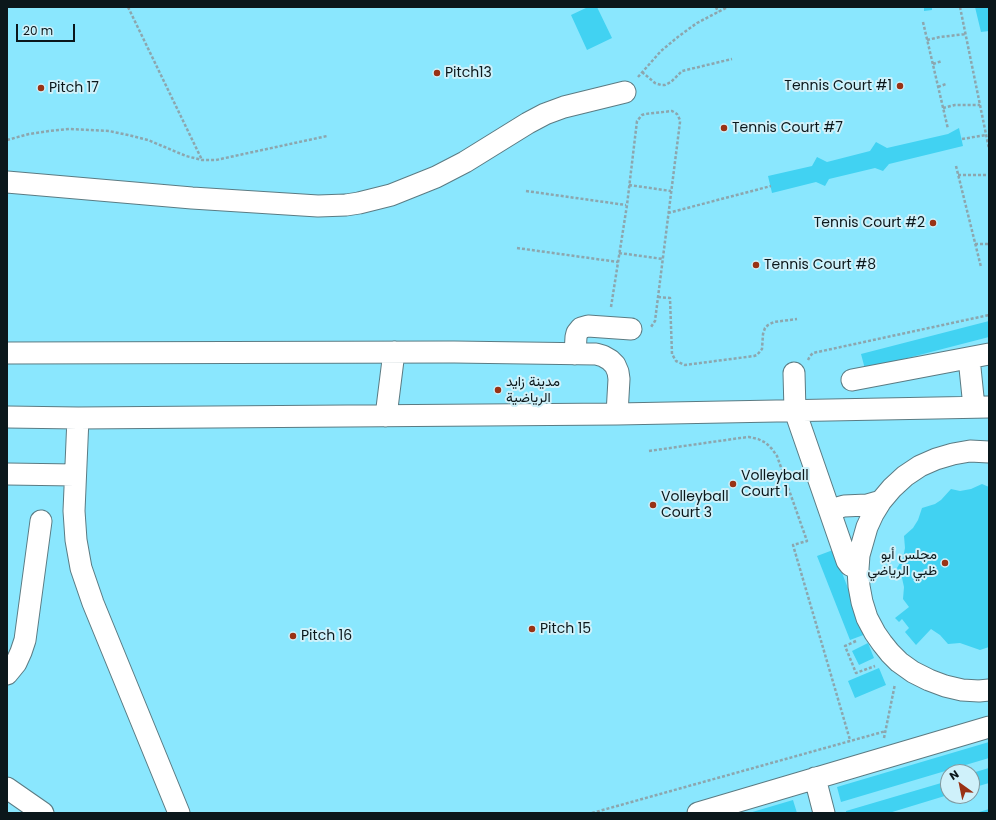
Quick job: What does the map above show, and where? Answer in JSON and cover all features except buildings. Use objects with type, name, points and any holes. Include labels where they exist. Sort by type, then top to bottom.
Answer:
[{"type":"lane","points":[[7,182],[247,202],[318,206],[346,205],[375,200],[406,190],[436,177],[451,170],[545,114],[564,107],[625,92]]},
{"type":"lane","points":[[575,354],[576,333],[581,328],[588,326],[631,329]]},
{"type":"lane","points":[[386,416],[394,352]]},
{"type":"lane","points":[[7,353],[454,352],[596,354],[610,360],[615,365],[618,372],[617,414]]},
{"type":"lane","points":[[852,380],[989,354]]},
{"type":"lane","points":[[7,417],[78,418],[617,414],[982,407],[969,358]]},
{"type":"lane","points":[[794,373],[795,411],[847,562],[858,569]]},
{"type":"lane","points":[[78,418],[74,511],[76,540],[81,568],[93,604],[179,813]]},
{"type":"lane","points":[[989,452],[970,451],[936,459],[920,466],[896,484],[881,501],[867,527],[862,541],[858,569],[862,602],[868,618],[875,633],[882,643],[899,662],[929,680],[945,686],[962,690],[989,690]]},
{"type":"lane","points":[[7,474],[75,475]]},
{"type":"lane","points":[[830,510],[852,505],[867,506],[881,501]]},
{"type":"lane","points":[[7,674],[16,663],[25,640],[41,521]]},
{"type":"lane","points":[[698,813],[989,727]]},
{"type":"lane","points":[[815,778],[824,813]]},
{"type":"lane","points":[[7,788],[39,812]]},
{"type":"path","points":[[128,7],[202,160]]},
{"type":"path","points":[[716,7],[718,12]]},
{"type":"path","points":[[625,92],[661,51],[679,36],[697,23],[728,7]]},
{"type":"path","points":[[960,7],[989,149]]},
{"type":"path","points":[[923,22],[948,129]]},
{"type":"path","points":[[927,40],[966,34]]},
{"type":"path","points":[[642,72],[655,83],[665,85],[671,82],[682,72],[732,59]]},
{"type":"path","points":[[933,64],[942,61]]},
{"type":"path","points":[[938,87],[946,84]]},
{"type":"path","points":[[943,108],[955,105],[980,105]]},
{"type":"path","points":[[608,328],[637,121],[642,115],[645,114],[672,111],[677,114],[680,122],[655,321],[652,327],[645,330],[631,329]]},
{"type":"path","points":[[7,140],[29,134],[62,130],[89,129],[128,135],[148,140],[186,156],[202,160],[216,160],[327,136]]},
{"type":"path","points":[[962,139],[986,134]]},
{"type":"path","points":[[956,166],[981,267]]},
{"type":"path","points":[[958,175],[989,175]]},
{"type":"path","points":[[629,185],[671,191]]},
{"type":"path","points":[[668,213],[771,186]]},
{"type":"path","points":[[526,191],[626,205]]},
{"type":"path","points":[[975,244],[989,244]]},
{"type":"path","points":[[517,248],[618,262]]},
{"type":"path","points":[[619,253],[663,259]]},
{"type":"path","points":[[658,296],[670,298],[672,354],[676,361],[684,364],[757,355],[762,349],[763,334],[768,325],[774,322],[797,319]]},
{"type":"path","points":[[794,373],[794,368],[807,366],[808,359],[813,353],[989,315]]},
{"type":"path","points":[[649,451],[749,438],[758,439],[766,443],[777,456],[807,541],[793,545],[850,740]]},
{"type":"path","points":[[884,738],[899,662]]},
{"type":"path","points":[[592,813],[886,731]]},
{"type":"shaded area","name":"مدينة زايد الرياضية","points":[[7,7],[989,7],[989,813],[7,813]]},
{"type":"place","name":"Pitch13","points":[[437,73]]},
{"type":"place","name":"Tennis Court #1","points":[[900,86]]},
{"type":"place","name":"Pitch 17","points":[[41,88]]},
{"type":"place","name":"Tennis Court #7","points":[[724,128]]},
{"type":"place","name":"Tennis Court #2","points":[[933,223]]},
{"type":"place","name":"Tennis Court #8","points":[[756,265]]},
{"type":"place","name":"مدينة زايد الرياضية","points":[[498,390]]},
{"type":"place","name":"Volleyball Court 1","points":[[733,484]]},
{"type":"place","name":"Volleyball Court 3","points":[[653,505]]},
{"type":"place","name":"مجلس أبو ظبي الرياضي","points":[[945,563]]},
{"type":"place","name":"Pitch 15","points":[[532,629]]},
{"type":"place","name":"Pitch 16","points":[[293,636]]}]
